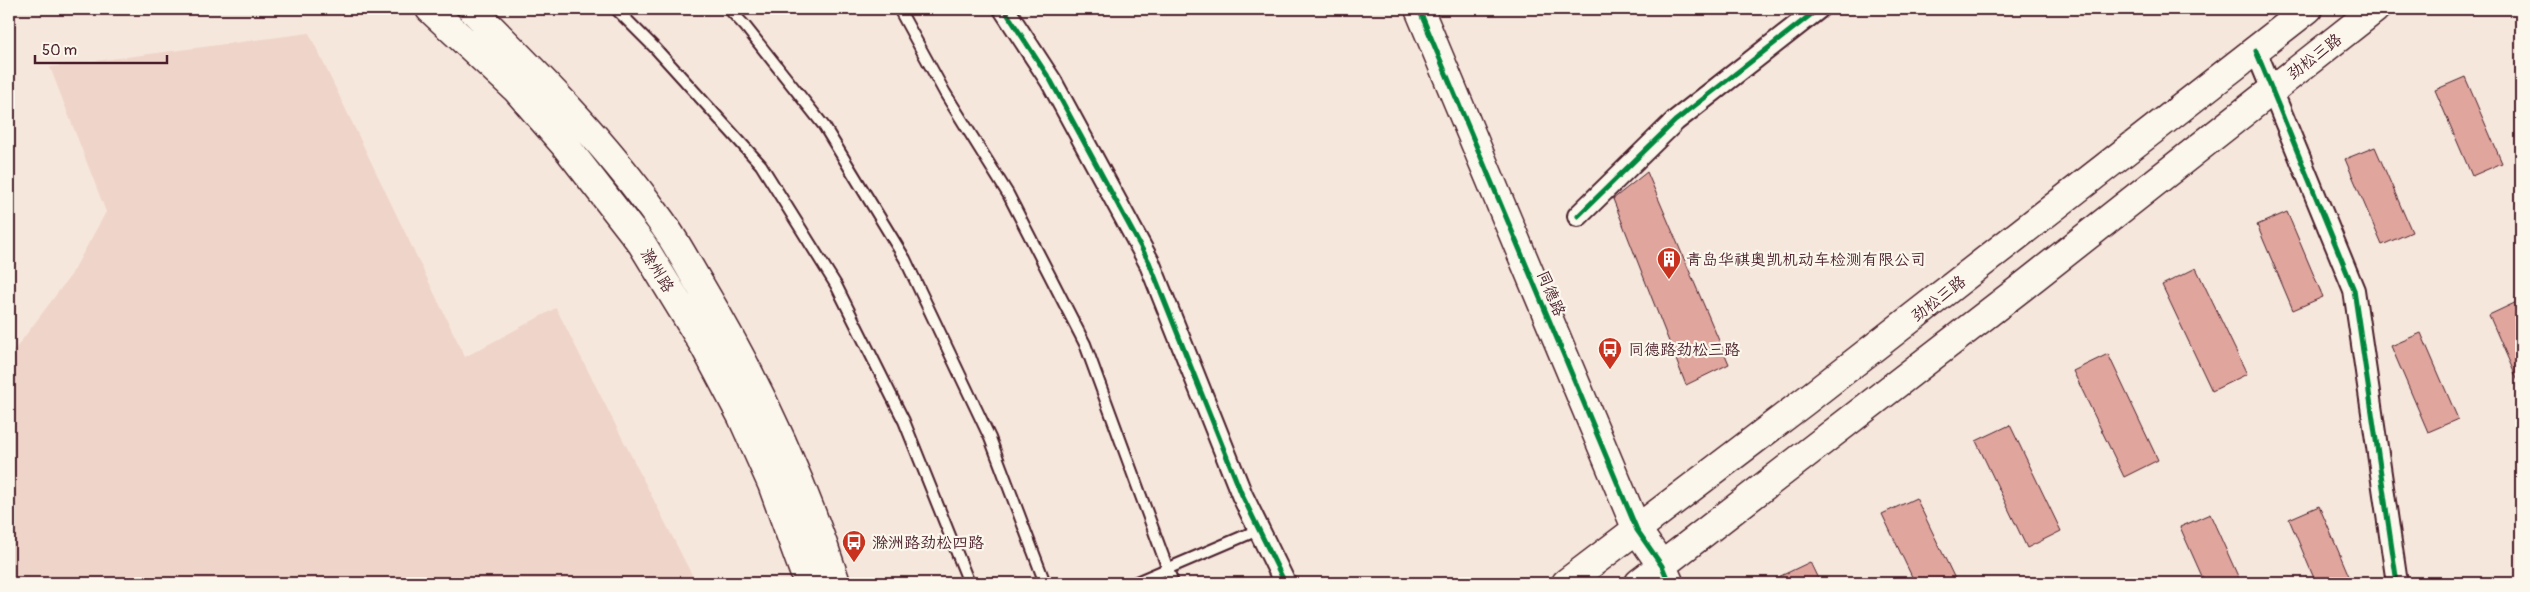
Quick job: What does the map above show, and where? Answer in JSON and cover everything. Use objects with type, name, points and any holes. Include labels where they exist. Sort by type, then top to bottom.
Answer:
[{"type":"main road","name":"滁州路","points":[[430,9],[517,90],[564,144],[642,244],[705,347],[742,417],[772,484],[808,583]]},
{"type":"main road","name":"滁州路","points":[[472,9],[592,134],[666,228],[729,334],[765,405],[797,475],[836,583]]},
{"type":"main road","name":"同德路","points":[[1419,9],[1637,530],[1666,574]]},
{"type":"main road","name":"劲松三路","points":[[1566,583],[1637,530],[2308,9]]},
{"type":"main road","name":"劲松三路","points":[[1639,583],[1666,574],[2272,89],[2375,9]]},
{"type":"street","points":[[1004,9],[1051,82],[1149,262],[1242,495],[1285,583]]},
{"type":"street","points":[[1578,216],[1675,121],[1818,9]]},
{"type":"street","points":[[2256,51],[2354,290],[2397,583]]},
{"type":"lane","points":[[616,9],[656,49],[761,165],[836,285],[904,421],[969,583]]},
{"type":"lane","points":[[729,9],[745,26],[824,126],[905,259],[990,438],[1046,583]]},
{"type":"lane","points":[[899,9],[945,93],[1008,194],[1085,344],[1166,569],[1173,583]]},
{"type":"lane","points":[[1134,583],[1258,530]]},
{"type":"shaded area","points":[[309,33],[465,357],[556,308],[696,583],[9,583],[9,351],[16,348],[71,275],[106,212],[50,67]]},
{"type":"building","points":[[2465,77],[2502,163],[2472,176],[2435,90]]},
{"type":"building","points":[[2375,147],[2412,232],[2382,245],[2345,159]]},
{"type":"building","name":"青岛华祺奥凯机动车检测有限公司","points":[[1647,172],[1729,364],[1686,385],[1613,199]]},
{"type":"building","points":[[2287,212],[2323,297],[2293,310],[2257,225]]},
{"type":"building","points":[[2196,268],[2247,374],[2212,391],[2162,285]]},
{"type":"building","points":[[2521,300],[2521,388],[2489,315]]},
{"type":"building","points":[[2421,333],[2458,419],[2428,432],[2391,346]]},
{"type":"building","points":[[2108,354],[2158,460],[2124,477],[2073,371]]},
{"type":"building","points":[[2010,425],[2061,531],[2027,548],[1976,441]]},
{"type":"building","points":[[1916,498],[1957,583],[1915,583],[1882,514]]},
{"type":"building","points":[[2319,506],[2352,583],[2316,583],[2289,519]]},
{"type":"building","points":[[2210,514],[2241,583],[2205,583],[2180,527]]},
{"type":"building","points":[[1810,562],[1820,583],[1766,583]]},
{"type":"cycle path","points":[[1004,9],[1051,81],[1149,262],[1242,495],[1285,583]]},
{"type":"cycle path","points":[[1419,9],[1637,530],[1662,566],[1669,583]]},
{"type":"cycle path","points":[[1578,216],[1675,121],[1818,9]]},
{"type":"cycle path","points":[[2256,51],[2354,290],[2397,583]]},
{"type":"place","name":"青岛华祺奥凯机动车检测有限公司","points":[[1669,280]]},
{"type":"place","name":"同德路劲松三路","points":[[1610,370]]},
{"type":"place","name":"滁洲路劲松四路","points":[[854,563]]}]
